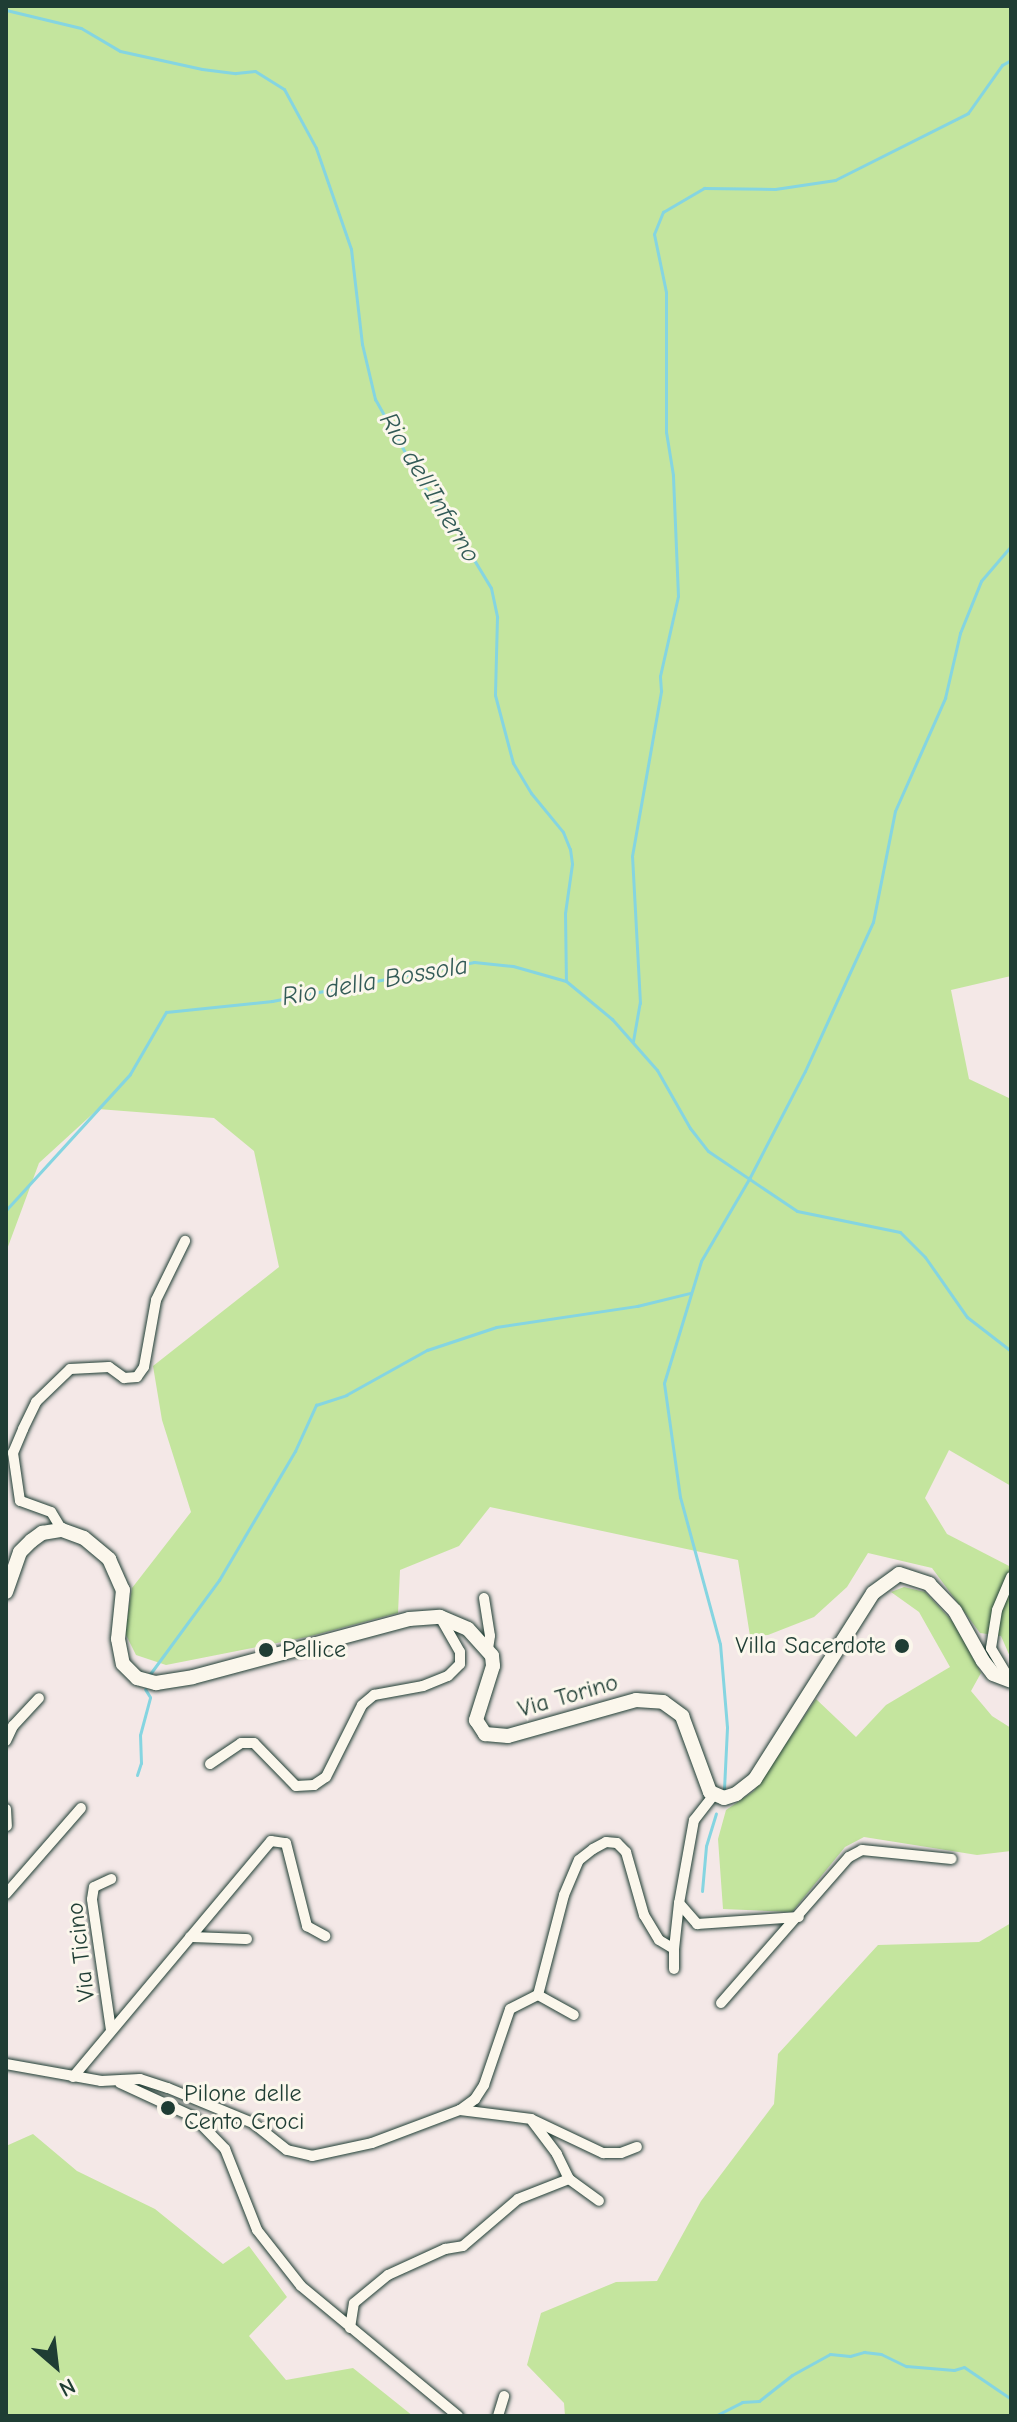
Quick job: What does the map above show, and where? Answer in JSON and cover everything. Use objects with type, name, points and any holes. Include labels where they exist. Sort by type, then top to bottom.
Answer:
[{"type":"main road","points":[[6,1592],[20,1552],[42,1533],[62,1530],[84,1538],[109,1559],[123,1590],[118,1652],[123,1664],[137,1678],[156,1683],[193,1677],[409,1619],[440,1617],[468,1629],[488,1648]]},
{"type":"main road","points":[[713,1796],[724,1798],[736,1794],[755,1779],[873,1593],[899,1574],[929,1584],[955,1611],[993,1674],[1011,1680]]},
{"type":"main road","name":"Via Torino","points":[[488,1648],[493,1666],[476,1720],[485,1734],[494,1738],[508,1736],[636,1700],[663,1702],[682,1716],[713,1796]]},
{"type":"street","points":[[62,1530],[51,1512],[20,1501],[13,1453],[23,1429],[36,1402],[70,1369],[109,1367],[124,1378],[137,1377],[144,1367],[156,1300],[185,1241]]},
{"type":"street","points":[[1011,1577],[997,1610],[991,1648],[1011,1680]]},
{"type":"street","name":"Via Torino","points":[[484,1598],[490,1636],[488,1648]]},
{"type":"street","points":[[210,1764],[241,1743],[254,1743],[296,1786],[314,1785],[326,1777],[362,1705],[374,1695],[423,1686],[448,1676],[460,1664],[460,1652],[440,1617]]},
{"type":"street","points":[[6,1741],[13,1726],[39,1698]]},
{"type":"street","points":[[674,1969],[679,1903],[694,1820],[713,1796]]},
{"type":"street","points":[[6,1894],[81,1808]]},
{"type":"street","points":[[6,1809],[7,1826]]},
{"type":"street","name":"Via Ticino","points":[[73,2077],[271,1841],[286,1843],[307,1926],[325,1936]]},
{"type":"street","points":[[6,2064],[73,2077],[118,2082],[140,2079],[253,2123],[287,2150],[312,2156],[372,2143],[460,2110],[475,2099],[484,2085],[510,2009],[538,1995],[564,1895],[579,1860],[606,1842],[617,1843],[626,1852],[644,1915],[659,1940],[674,1949]]},
{"type":"street","points":[[721,2003],[849,1857],[862,1850],[952,1859]]},
{"type":"street","name":"Via Ticino","points":[[111,1879],[94,1887],[92,1899],[111,2030]]},
{"type":"street","points":[[679,1903],[697,1924],[799,1917]]},
{"type":"street","points":[[190,1937],[247,1939]]},
{"type":"street","points":[[538,1995],[574,2015]]},
{"type":"street","points":[[118,2082],[194,2117],[225,2149],[257,2230],[301,2286],[458,2416]]},
{"type":"street","points":[[460,2110],[531,2119],[603,2153],[621,2153],[637,2147]]},
{"type":"street","points":[[531,2119],[557,2154],[569,2179],[599,2201]]},
{"type":"street","points":[[350,2328],[354,2303],[388,2275],[445,2249],[463,2246],[518,2199],[569,2179]]},
{"type":"street","points":[[498,2416],[504,2396]]},
{"type":"green space","points":[[6,6],[1011,6],[1011,976],[951,990],[969,1079],[1011,1099],[1011,1486],[949,1450],[925,1498],[947,1534],[1011,1567],[1011,1659],[1001,1636],[980,1633],[932,1568],[868,1553],[847,1587],[814,1617],[768,1635],[750,1636],[738,1560],[490,1507],[459,1546],[400,1570],[398,1613],[307,1637],[166,1665],[136,1655],[125,1633],[132,1588],[191,1512],[162,1420],[153,1366],[279,1267],[254,1151],[214,1118],[98,1109],[39,1163],[6,1252]]},
{"type":"green space","points":[[904,1587],[925,1592],[954,1623],[981,1673],[971,1691],[992,1716],[1011,1728],[1011,1851],[977,1855],[864,1837],[845,1847],[792,1912],[723,1909],[718,1839],[726,1810],[754,1791],[816,1699],[856,1737],[886,1705],[950,1667],[919,1612],[891,1592]]},
{"type":"green space","points":[[1011,1923],[1011,2416],[565,2416],[564,2403],[527,2365],[541,2313],[616,2282],[657,2281],[701,2201],[774,2104],[778,2054],[878,1945],[979,1942]]},
{"type":"green space","points":[[33,2134],[77,2171],[155,2209],[223,2264],[249,2246],[287,2297],[249,2336],[286,2380],[353,2368],[413,2416],[6,2416],[6,2146]]},
{"type":"waterway","name":"Rio dell'Inferno","points":[[6,10],[81,28],[120,51],[202,69],[236,73],[255,71],[284,89],[316,148],[351,249],[362,344],[375,399],[433,502],[450,520],[491,588],[497,617],[495,695],[513,763],[531,793],[563,832],[570,849],[572,864],[565,913],[566,981]]},
{"type":"waterway","points":[[633,1041],[640,1003],[632,856],[661,691],[660,676],[678,596],[673,475],[666,432],[666,292],[654,234],[663,212],[704,188],[775,189],[835,180],[968,113],[1002,65],[1011,60]]},
{"type":"waterway","points":[[724,1789],[727,1727],[720,1644],[680,1497],[664,1383],[701,1261],[750,1177],[805,1071],[873,922],[895,811],[945,698],[960,633],[981,581],[1011,546]]},
{"type":"waterway","name":"Rio della Bossola","points":[[6,1210],[130,1074],[166,1012],[272,1001],[474,962],[513,966],[566,981],[612,1019],[657,1070],[690,1128],[708,1151],[797,1211],[900,1232],[925,1257],[967,1317],[1011,1351]]},
{"type":"waterway","points":[[150,1674],[219,1580],[295,1451],[316,1405],[346,1395],[427,1350],[496,1327],[637,1306],[690,1293]]},
{"type":"waterway","points":[[137,1775],[141,1763],[140,1735],[150,1697],[145,1689]]},
{"type":"waterway","points":[[702,1891],[706,1846],[716,1814]]},
{"type":"waterway","points":[[715,2416],[742,2402],[759,2401],[792,2375],[830,2354],[850,2356],[864,2352],[881,2354],[906,2366],[954,2370],[964,2367],[1011,2399]]},
{"type":"place","name":"Villa Sacerdote","points":[[902,1646]]},
{"type":"place","name":"Pellice","points":[[266,1650]]},
{"type":"place","name":"Pilone delle Cento Croci","points":[[168,2108]]}]
